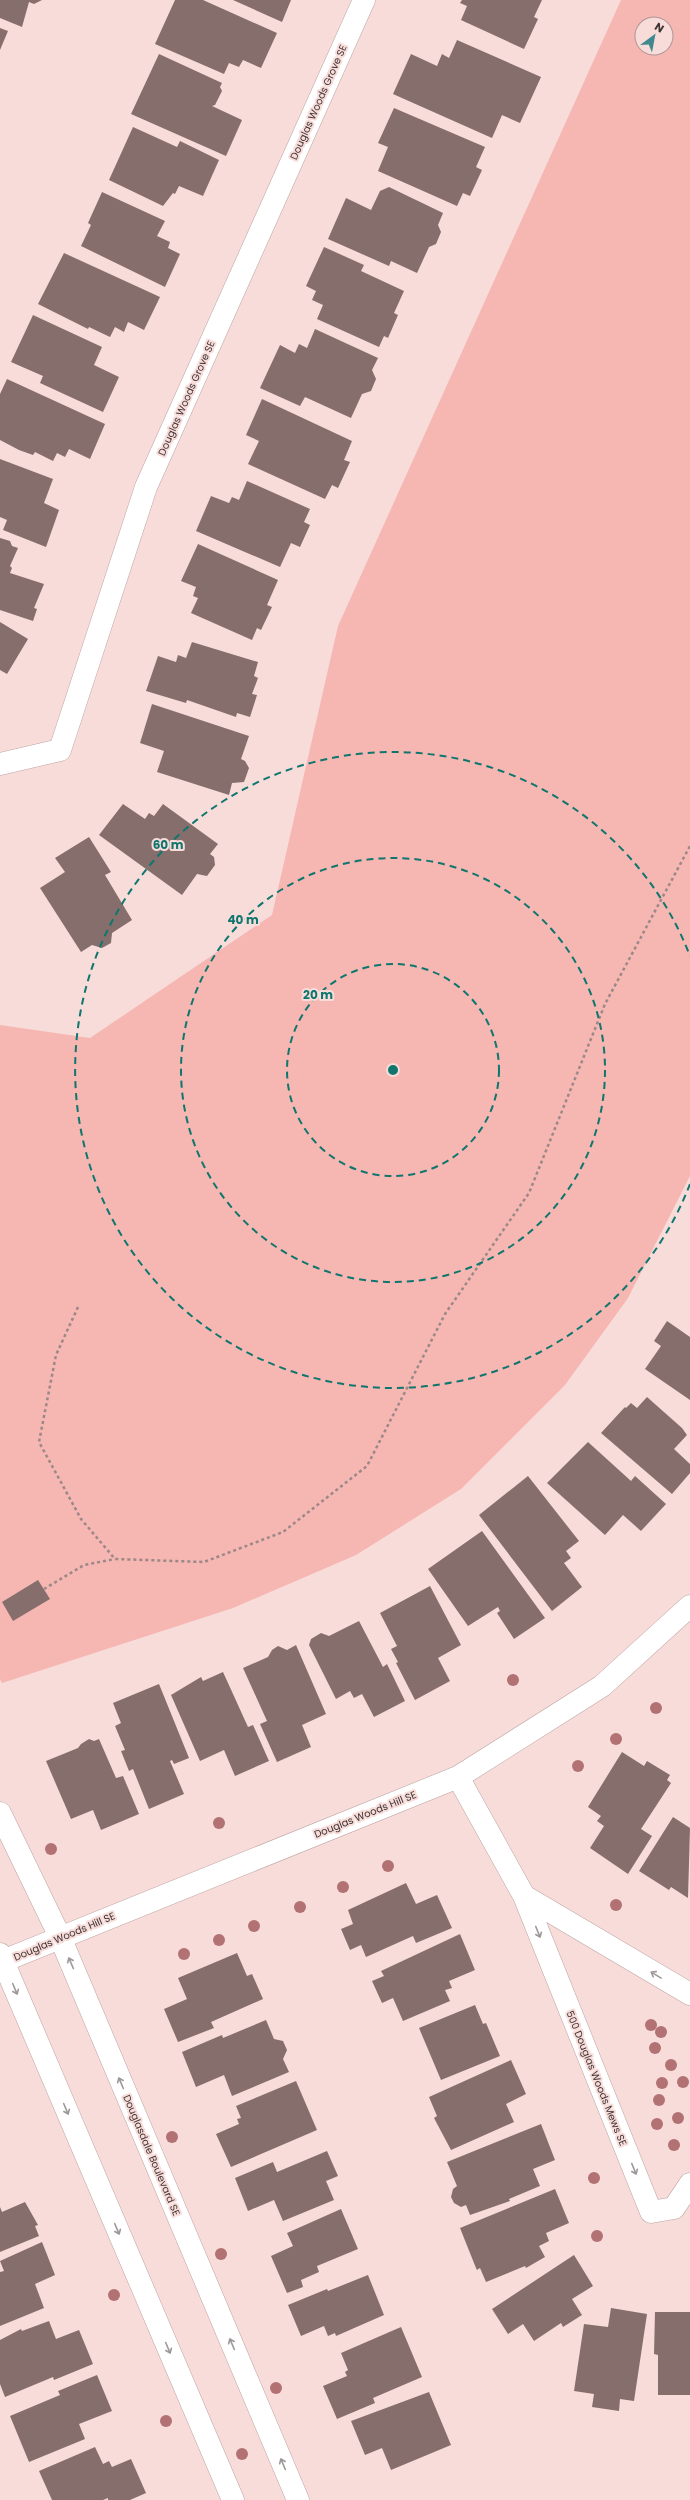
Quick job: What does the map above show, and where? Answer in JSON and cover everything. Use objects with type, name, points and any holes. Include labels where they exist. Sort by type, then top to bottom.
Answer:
[{"type":"street","name":"Douglas Woods Grove SE","points":[[0,764],[60,750],[146,487],[364,0]]},
{"type":"street","name":"Douglas Woods Hill SE","points":[[2,1957],[60,1937],[458,1777],[602,1686],[690,1606]]},
{"type":"street","name":"500 Douglas Woods Mews SE","points":[[458,1777],[524,1896],[651,2212],[674,2208],[690,2184]]},
{"type":"street","name":"Douglasdale Boulevard SE","points":[[0,1813],[60,1937],[298,2500]]},
{"type":"street","points":[[524,1896],[690,1994]]},
{"type":"street","points":[[2,1957],[233,2500]]},
{"type":"path","points":[[44,1589],[84,1565],[115,1559],[204,1562],[283,1532],[367,1466],[445,1314],[529,1193],[605,1004],[690,846]]},
{"type":"path","points":[[78,1307],[56,1355],[39,1442],[81,1520],[115,1559]]},
{"type":"shaded area","points":[[621,0],[690,0],[690,1176],[628,1298],[565,1385],[461,1489],[356,1555],[233,1608],[2,1683],[0,1679],[0,1025],[90,1038],[272,915],[338,626]]},
{"type":"building","points":[[0,0],[42,0],[34,4],[29,2],[22,27],[0,18]]},
{"type":"building","points":[[175,0],[203,0],[277,33],[261,68],[243,60],[239,67],[229,63],[224,74],[155,44]]},
{"type":"building","points":[[233,0],[291,0],[282,22]]},
{"type":"building","points":[[462,0],[542,0],[534,17],[538,19],[524,49],[461,20],[467,6],[460,3]]},
{"type":"building","points":[[0,28],[8,31],[0,50]]},
{"type":"building","points":[[457,40],[541,77],[520,123],[502,115],[492,138],[393,94],[411,54],[437,66],[442,54],[449,58]]},
{"type":"building","points":[[159,54],[222,83],[220,87],[222,91],[215,105],[212,106],[242,120],[226,156],[131,114]]},
{"type":"building","points":[[394,108],[485,147],[476,167],[482,170],[470,196],[463,193],[457,206],[378,171],[388,147],[378,143]]},
{"type":"building","points":[[133,127],[177,147],[180,141],[219,160],[203,196],[179,186],[175,194],[173,193],[163,206],[109,180]]},
{"type":"building","points":[[389,187],[443,213],[438,225],[441,232],[436,244],[429,247],[417,273],[391,261],[389,266],[328,239],[346,198],[371,210],[380,191]]},
{"type":"building","points":[[102,192],[165,221],[157,236],[170,242],[168,248],[180,254],[165,287],[81,246],[91,225],[88,223]]},
{"type":"building","points":[[324,247],[364,265],[361,271],[404,291],[394,313],[398,315],[388,338],[384,336],[379,347],[317,319],[323,305],[312,300],[316,291],[306,286]]},
{"type":"building","points":[[64,253],[160,297],[144,330],[128,322],[124,332],[115,327],[110,337],[89,327],[88,329],[38,304]]},
{"type":"building","points":[[33,315],[102,347],[94,365],[119,377],[103,412],[40,383],[43,376],[11,362]]},
{"type":"building","points":[[315,329],[378,358],[372,370],[376,379],[371,391],[362,394],[351,418],[305,397],[300,406],[260,388],[280,345],[295,353],[299,344],[307,348]]},
{"type":"building","points":[[7,379],[105,424],[90,459],[69,449],[65,457],[57,453],[53,461],[35,452],[33,455],[19,450],[0,440],[0,394]]},
{"type":"building","points":[[262,399],[352,441],[344,460],[350,462],[338,488],[332,485],[325,499],[248,464],[259,441],[246,435]]},
{"type":"building","points":[[0,459],[53,479],[44,503],[59,510],[46,547],[3,530],[7,520],[0,517]]},
{"type":"building","points":[[247,481],[310,509],[304,522],[310,525],[300,547],[291,543],[280,567],[196,531],[211,496],[229,503],[232,497],[239,500]]},
{"type":"building","points":[[0,538],[10,541],[12,546],[18,548],[10,566],[12,568],[10,573],[44,584],[34,608],[37,609],[33,621],[0,610]]},
{"type":"building","points":[[198,544],[278,580],[267,605],[272,607],[261,630],[257,628],[252,640],[191,613],[198,598],[193,596],[196,587],[181,581]]},
{"type":"building","points":[[0,622],[28,639],[7,674],[0,670]]},
{"type":"building","points":[[192,642],[258,662],[254,676],[258,678],[252,694],[257,695],[250,717],[237,713],[236,717],[187,700],[186,703],[146,691],[158,656],[176,662],[178,655],[186,658]]},
{"type":"building","points":[[152,704],[249,736],[241,759],[245,761],[249,768],[244,782],[232,783],[229,795],[157,772],[164,751],[140,743]]},
{"type":"building","points":[[123,804],[145,819],[149,813],[154,816],[163,804],[218,844],[210,854],[214,857],[215,865],[207,876],[197,874],[182,895],[99,835]]},
{"type":"building","points":[[89,837],[111,872],[105,875],[132,920],[112,933],[111,943],[102,948],[92,945],[81,952],[40,888],[65,872],[55,858]]},
{"type":"building","points":[[667,1321],[690,1337],[690,1400],[645,1369],[661,1346],[654,1341]]},
{"type":"building","points":[[647,1397],[682,1428],[687,1435],[674,1449],[690,1464],[690,1473],[672,1494],[601,1433],[625,1407],[626,1408],[631,1403],[637,1408]]},
{"type":"building","points":[[588,1442],[631,1481],[635,1476],[666,1504],[641,1531],[623,1515],[605,1535],[547,1483]]},
{"type":"building","points":[[528,1476],[579,1541],[566,1551],[571,1558],[564,1563],[582,1587],[552,1611],[479,1515]]},
{"type":"building","points":[[482,1531],[545,1618],[514,1639],[497,1613],[500,1611],[498,1607],[468,1626],[428,1569]]},
{"type":"building","points":[[38,1580],[50,1599],[13,1621],[2,1602]]},
{"type":"building","points":[[430,1586],[461,1645],[438,1658],[450,1681],[415,1700],[396,1663],[398,1662],[391,1649],[397,1646],[380,1613]]},
{"type":"building","points":[[359,1621],[383,1667],[387,1664],[405,1701],[374,1717],[362,1694],[354,1698],[350,1691],[336,1699],[309,1645],[311,1639],[321,1633],[329,1636]]},
{"type":"building","points":[[296,1645],[326,1714],[302,1725],[311,1747],[277,1762],[260,1724],[267,1721],[243,1668],[268,1657],[272,1650],[278,1646],[287,1650]]},
{"type":"building","points":[[223,1672],[248,1727],[253,1725],[269,1761],[235,1776],[224,1750],[200,1761],[171,1695],[201,1677],[203,1681]]},
{"type":"building","points":[[159,1684],[189,1758],[174,1764],[172,1760],[170,1761],[184,1794],[149,1809],[133,1769],[129,1771],[121,1751],[125,1750],[115,1726],[121,1723],[113,1703]]},
{"type":"building","points":[[89,1739],[94,1741],[99,1739],[116,1778],[123,1776],[139,1814],[101,1830],[93,1810],[71,1819],[46,1761],[78,1748]]},
{"type":"building","points":[[622,1752],[644,1766],[647,1761],[670,1775],[667,1780],[671,1783],[641,1829],[652,1836],[628,1874],[590,1848],[604,1826],[597,1821],[601,1816],[588,1807]]},
{"type":"building","points":[[673,1817],[690,1828],[688,1898],[671,1887],[669,1890],[639,1871]]},
{"type":"building","points":[[406,1883],[416,1904],[437,1895],[452,1928],[416,1943],[413,1936],[366,1957],[361,1945],[350,1950],[341,1929],[353,1924],[348,1910]]},
{"type":"building","points":[[460,1934],[475,1970],[449,1981],[452,1988],[445,1990],[450,2001],[403,2021],[393,1998],[382,2003],[372,1981],[384,1976],[381,1971]]},
{"type":"building","points":[[237,1953],[247,1976],[252,1974],[263,1999],[211,2022],[214,2028],[178,2042],[164,2009],[187,1999],[178,1978]]},
{"type":"building","points":[[475,2005],[483,2024],[486,2023],[500,2056],[441,2080],[419,2028]]},
{"type":"building","points":[[266,2020],[274,2039],[283,2041],[287,2050],[283,2059],[289,2072],[232,2096],[224,2075],[196,2087],[182,2052],[222,2035],[223,2038]]},
{"type":"building","points":[[511,2060],[526,2094],[506,2104],[514,2122],[451,2150],[434,2118],[437,2116],[429,2097]]},
{"type":"building","points":[[296,2081],[317,2130],[231,2167],[216,2134],[239,2124],[237,2119],[241,2118],[236,2106]]},
{"type":"building","points":[[541,2124],[555,2160],[533,2169],[540,2186],[509,2199],[510,2201],[470,2215],[466,2205],[461,2207],[454,2203],[451,2197],[453,2189],[457,2186],[447,2162]]},
{"type":"building","points":[[327,2151],[338,2176],[326,2181],[334,2200],[283,2221],[274,2200],[248,2211],[235,2178],[273,2162],[277,2172]]},
{"type":"building","points":[[555,2189],[569,2223],[546,2233],[549,2241],[539,2246],[545,2257],[526,2268],[525,2266],[486,2282],[480,2268],[477,2270],[476,2268],[460,2228]]},
{"type":"building","points":[[25,2202],[38,2225],[35,2226],[39,2236],[0,2252],[0,2207],[2,2212]]},
{"type":"building","points":[[341,2209],[358,2249],[317,2266],[319,2272],[301,2280],[303,2287],[287,2293],[271,2256],[293,2246],[287,2233]]},
{"type":"building","points":[[42,2242],[55,2275],[35,2284],[44,2308],[0,2326],[0,2272],[4,2271],[0,2261]]},
{"type":"building","points":[[574,2255],[593,2286],[572,2299],[582,2315],[563,2327],[561,2323],[534,2341],[523,2324],[508,2334],[492,2309]]},
{"type":"building","points":[[368,2275],[384,2315],[336,2336],[335,2333],[328,2336],[324,2326],[301,2336],[288,2305],[327,2289],[328,2291]]},
{"type":"building","points":[[611,2308],[647,2314],[634,2401],[620,2399],[619,2411],[592,2407],[594,2394],[574,2391],[584,2324],[608,2327]]},
{"type":"building","points":[[655,2312],[690,2312],[690,2395],[658,2395],[658,2355],[654,2354]]},
{"type":"building","points":[[49,2321],[56,2339],[79,2330],[93,2364],[54,2380],[53,2377],[5,2397],[0,2384],[0,2340],[21,2329],[22,2331]]},
{"type":"building","points":[[401,2327],[422,2377],[373,2398],[375,2403],[337,2419],[323,2386],[347,2376],[345,2372],[348,2370],[341,2353]]},
{"type":"building","points":[[97,2375],[112,2411],[79,2424],[85,2439],[29,2462],[10,2416],[60,2395],[58,2391]]},
{"type":"building","points":[[429,2392],[451,2445],[391,2470],[382,2448],[365,2455],[351,2421]]},
{"type":"building","points":[[95,2447],[103,2464],[109,2461],[112,2467],[131,2459],[146,2493],[130,2500],[108,2500],[108,2498],[103,2500],[52,2500],[39,2471]]}]
